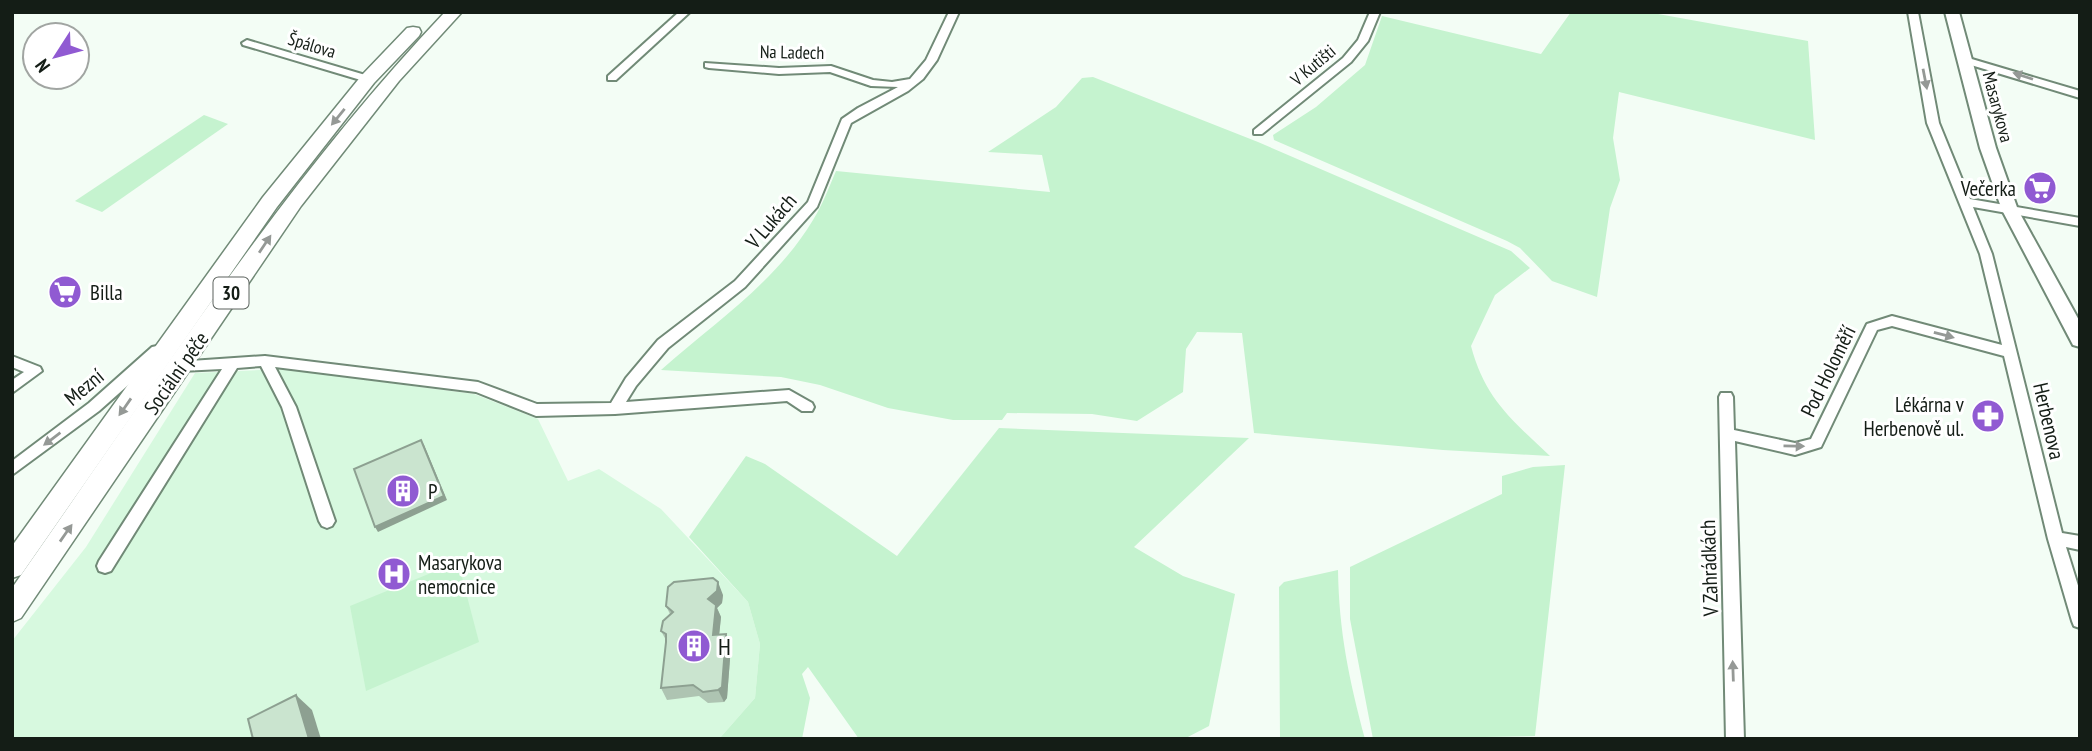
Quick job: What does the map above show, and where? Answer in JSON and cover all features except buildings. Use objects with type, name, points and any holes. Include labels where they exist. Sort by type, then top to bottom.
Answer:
[{"type":"main road","name":"Sociální péče","points":[[12,567],[270,202],[368,79],[433,12]]},
{"type":"main road","name":"Sociální péče","points":[[17,596],[181,366],[294,201],[393,77],[454,12]]},
{"type":"street","points":[[612,78],[685,12]]},
{"type":"street","name":"V Lukách","points":[[615,408],[631,382],[663,344],[740,284],[813,204],[846,121],[857,112],[892,96],[915,81],[926,69],[954,12]]},
{"type":"street","name":"V Kutišti","points":[[1258,132],[1347,60],[1363,41],[1375,12]]},
{"type":"street","points":[[1913,12],[1933,122],[1986,254],[2012,353]]},
{"type":"street","name":"Masarykova","points":[[1952,12],[1988,148],[2010,210],[2080,340]]},
{"type":"street","name":"Špálova","points":[[247,43],[368,79]]},
{"type":"street","points":[[1965,60],[2080,95]]},
{"type":"street","name":"Na Ladech","points":[[709,65],[779,71],[831,69],[871,83],[892,85],[915,81]]},
{"type":"street","points":[[1965,202],[2078,220]]},
{"type":"street","name":"Pod Holoměří","points":[[1727,434],[1796,449],[1816,443],[1866,338],[1872,327],[1880,323],[1892,321],[2012,353]]},
{"type":"street","name":"Mezní","points":[[12,469],[94,407],[179,332]]},
{"type":"street","name":"Herbenova","points":[[2012,353],[2056,539],[2080,621]]},
{"type":"street","points":[[12,361],[35,371],[12,388]]},
{"type":"street","points":[[181,366],[265,361],[478,387],[536,410],[615,408],[789,395],[807,407]]},
{"type":"street","points":[[265,361],[289,407],[327,521]]},
{"type":"street","points":[[105,566],[233,363]]},
{"type":"street","name":"V Zahrádkách","points":[[1726,397],[1735,739]]},
{"type":"street","points":[[2056,539],[2080,543]]},
{"type":"shaded area","points":[[1571,12],[1647,12],[1808,41],[1815,140],[1619,92],[1613,138],[1620,180],[1610,208],[1597,297],[1552,281],[1520,248],[1507,241],[1274,140],[1273,135],[1316,107],[1365,65],[1382,16],[1541,54]]},
{"type":"shaded area","points":[[1093,77],[1258,142],[1511,251],[1530,268],[1495,295],[1471,346],[1492,395],[1550,456],[1443,450],[1254,433],[1242,333],[1197,332],[1186,349],[1183,392],[1137,421],[1092,414],[1007,413],[1002,420],[953,420],[888,408],[820,385],[781,377],[661,370],[743,300],[781,263],[813,220],[836,171],[1050,192],[1042,155],[988,152],[1056,107],[1082,78]]},
{"type":"shaded area","points":[[204,115],[228,124],[102,212],[75,201]]},
{"type":"shaded area","name":"Masarykova nemocnice","points":[[282,369],[474,394],[538,419],[568,481],[599,469],[661,509],[748,602],[760,644],[755,698],[719,739],[12,739],[12,641],[86,547],[195,373]]},
{"type":"shaded area","points":[[999,428],[1249,438],[1134,547],[1183,576],[1235,594],[1209,726],[1184,739],[859,739],[808,667],[802,674],[810,698],[802,739],[719,739],[755,698],[760,644],[748,602],[689,537],[746,456],[765,464],[897,556]]},
{"type":"shaded area","points":[[1565,465],[1535,736],[1373,739],[1350,619],[1350,567],[1502,494],[1502,476],[1533,467]]},
{"type":"shaded area","points":[[458,562],[479,642],[366,691],[350,606]]},
{"type":"shaded area","points":[[1338,570],[1340,614],[1346,655],[1365,739],[1280,739],[1279,587],[1284,582]]},
{"type":"place","name":"Večerka","points":[[2040,188]]},
{"type":"place","name":"Billa","points":[[65,292]]},
{"type":"place","name":"Lékárna v Herbenově ul.","points":[[1988,416]]},
{"type":"place","name":"P","points":[[403,491]]},
{"type":"place","name":"Masarykova nemocnice","points":[[394,574]]},
{"type":"place","name":"H","points":[[694,646]]}]
